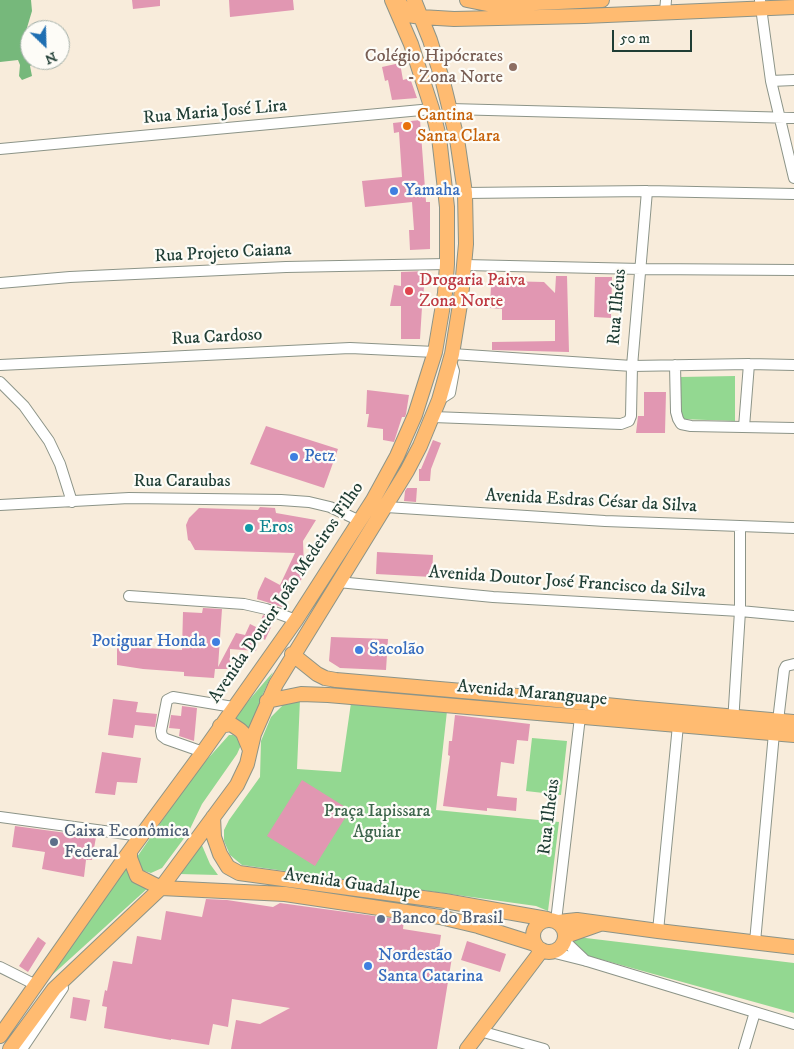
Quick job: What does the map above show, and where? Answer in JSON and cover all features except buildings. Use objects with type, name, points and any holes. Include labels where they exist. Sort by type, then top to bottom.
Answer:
[{"type":"main road","name":"Avenida Doutor João Medeiros Filho","points":[[0,1036],[296,620],[360,521],[397,456],[415,415],[435,352],[445,293],[447,207],[439,137],[432,109],[411,44],[392,0]]},
{"type":"main road","points":[[398,0],[405,12],[421,17],[471,19],[584,16],[666,6],[761,4],[794,7]]},
{"type":"main road","name":"Avenida Doutor João Medeiros Filho","points":[[10,1049],[46,998],[161,888],[237,785],[247,764],[254,734],[268,701],[292,654],[386,507],[420,446],[433,417],[451,357],[457,328],[465,265],[465,193],[450,109],[435,55],[414,0]]},
{"type":"main road","points":[[467,0],[492,5],[602,0]]},
{"type":"main road","points":[[471,19],[493,13],[557,11],[569,9],[579,1]]},
{"type":"main road","name":"Avenida Maranguape","points":[[292,654],[309,669],[325,678],[636,708],[733,723],[776,727],[794,735]]},
{"type":"main road","points":[[347,697],[348,681]]},
{"type":"main road","name":"Avenida Maranguape","points":[[268,701],[301,694],[678,726],[733,723]]},
{"type":"main road","points":[[580,717],[582,712],[586,710],[621,712],[636,708]]},
{"type":"main road","name":"Avenida Maranguape","points":[[776,727],[794,722]]},
{"type":"main road","points":[[220,726],[230,724],[240,730],[250,750]]},
{"type":"main road","name":"Avenida Guadalupe","points":[[213,817],[214,837],[224,861],[233,870],[250,875],[445,901],[554,921],[577,920],[794,947]]},
{"type":"main road","points":[[130,851],[130,858],[138,876],[161,888]]},
{"type":"main road","points":[[285,894],[286,888],[290,885],[324,889],[334,886]]},
{"type":"main road","name":"Avenida Guadalupe","points":[[161,888],[285,894],[440,916],[469,923],[542,949]]},
{"type":"main road","points":[[467,1049],[542,949],[560,948],[565,939],[563,927],[554,921],[536,926],[533,935],[542,949]]},
{"type":"main road","name":"Avenida Guadalupe","points":[[565,939],[601,924]]},
{"type":"street","points":[[761,4],[771,81],[794,178]]},
{"type":"street","points":[[771,81],[794,80]]},
{"type":"street","name":"Rua Maria José Lira","points":[[0,149],[432,109]]},
{"type":"street","points":[[450,109],[794,118]]},
{"type":"street","points":[[465,193],[647,191],[794,194]]},
{"type":"street","name":"Rua Ilhéus","points":[[433,417],[625,424],[629,421],[631,416],[632,366],[647,191]]},
{"type":"street","name":"Rua Projeto Caiana","points":[[0,283],[70,277],[286,267],[447,264]]},
{"type":"street","points":[[465,265],[794,270]]},
{"type":"street","name":"Rua Cardoso","points":[[0,365],[350,348],[435,352]]},
{"type":"street","points":[[451,357],[632,366],[794,365]]},
{"type":"street","points":[[744,427],[749,364]]},
{"type":"street","points":[[675,365],[677,417],[681,424],[691,426],[794,428]]},
{"type":"street","points":[[0,382],[24,406],[49,441],[60,464],[72,502]]},
{"type":"street","name":"Rua Caraubas","points":[[0,505],[129,498],[281,500],[309,502],[330,507],[360,521]]},
{"type":"street","name":"Avenida Esdras César da Silva","points":[[386,507],[605,521],[794,528]]},
{"type":"street","points":[[733,723],[740,611],[740,526]]},
{"type":"street","name":"Avenida Doutor José Francisco da Silva","points":[[338,582],[493,597],[740,611],[794,616]]},
{"type":"street","points":[[129,596],[244,604],[266,609],[296,620]]},
{"type":"street","points":[[755,942],[776,727],[784,670],[786,666],[794,664]]},
{"type":"street","points":[[203,752],[162,736],[161,731],[167,700],[173,698],[233,707]]},
{"type":"street","name":"Rua Ilhéus","points":[[554,921],[580,717]]},
{"type":"street","points":[[658,931],[678,726]]},
{"type":"street","points":[[0,817],[142,836]]},
{"type":"street","points":[[565,939],[587,961]]},
{"type":"street","points":[[542,949],[794,1024]]},
{"type":"street","points":[[0,967],[36,985]]},
{"type":"street","name":"Avenida Doutor João Medeiros Filho","points":[[22,1049],[76,968]]},
{"type":"street","points":[[744,1049],[755,1012]]},
{"type":"street","points":[[480,1031],[544,1049]]},
{"type":"green space","points":[[0,0],[31,0],[32,11],[29,20],[20,20],[20,65],[18,60],[0,62]]},
{"type":"green space","points":[[20,65],[20,70],[31,70],[32,76],[22,80],[19,76]]},
{"type":"green space","points":[[735,376],[735,421],[680,419],[680,377]]},
{"type":"green space","points":[[273,672],[261,698],[250,730],[233,719]]},
{"type":"green space","points":[[356,689],[574,705],[570,709]]},
{"type":"green space","name":"Praça Iapissara Aguiar","points":[[300,699],[297,769],[341,772],[351,703],[447,711],[436,810],[559,822],[548,911],[536,906],[242,865],[230,855],[224,841],[224,830],[260,777],[261,741],[271,717],[285,703]]},
{"type":"green space","points":[[229,735],[240,739],[242,743],[237,754],[202,804],[188,833],[162,868],[151,873],[141,870],[137,864],[137,857],[195,773]]},
{"type":"green space","points":[[532,738],[567,741],[561,795],[526,791]]},
{"type":"green space","points":[[201,843],[210,864],[218,875],[179,874]]},
{"type":"green space","points":[[124,864],[149,887],[39,987]]},
{"type":"green space","points":[[569,936],[794,963],[794,1013],[585,955]]},
{"type":"place","name":"Colégio Hipócrates - Zona Norte","points":[[513,67]]},
{"type":"place","name":"Cantina Santa Clara","points":[[407,126]]},
{"type":"place","name":"Yamaha","points":[[394,191]]},
{"type":"place","name":"Drogaria Paiva Zona Norte","points":[[409,291]]},
{"type":"place","name":"Petz","points":[[294,457]]},
{"type":"place","name":"Eros","points":[[249,528]]},
{"type":"place","name":"Potiguar Honda","points":[[216,642]]},
{"type":"place","name":"Sacolão","points":[[359,650]]},
{"type":"place","name":"Caixa Econômica Federal","points":[[54,842]]},
{"type":"place","name":"Banco do Brasil","points":[[381,919]]},
{"type":"place","name":"Nordestão Santa Catarina","points":[[368,966]]}]
